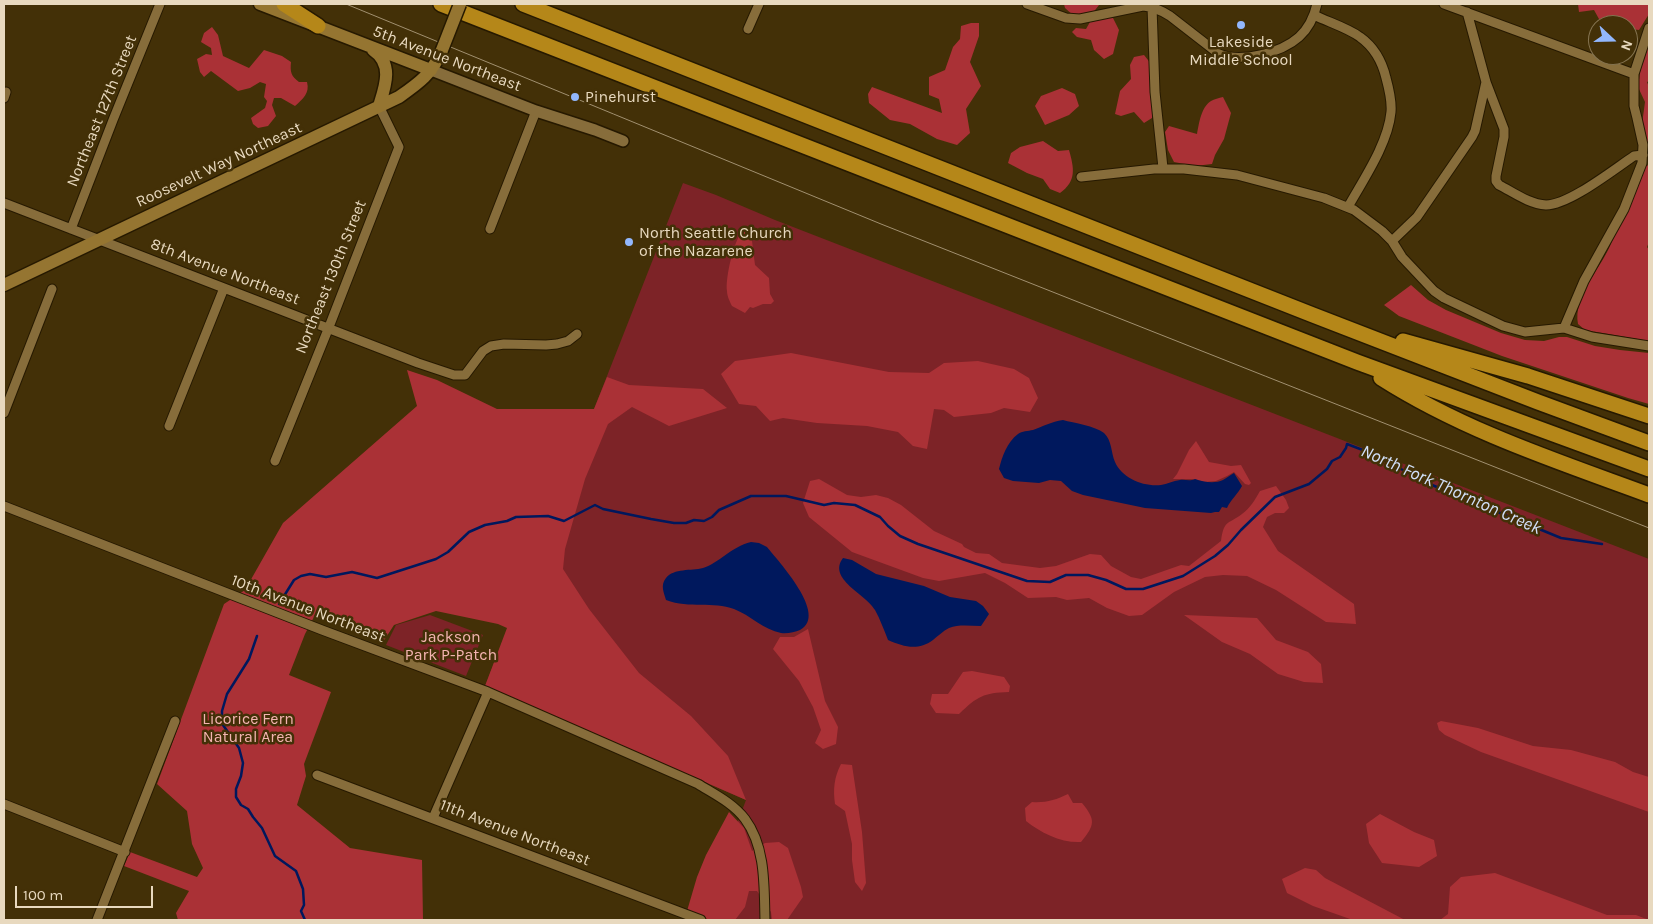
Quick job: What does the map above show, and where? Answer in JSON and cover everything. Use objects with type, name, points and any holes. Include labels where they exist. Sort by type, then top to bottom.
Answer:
[{"type":"highway","points":[[284,4],[318,26]]},
{"type":"highway","points":[[441,4],[1356,362],[1649,469]]},
{"type":"highway","points":[[523,4],[1313,315],[1649,443]]},
{"type":"highway","points":[[1313,315],[1528,376],[1649,416]]},
{"type":"highway","points":[[1356,362],[1404,393],[1480,431],[1649,495]]},
{"type":"main road","name":"5th Avenue Northeast","points":[[260,4],[365,44],[437,60]]},
{"type":"main road","points":[[437,60],[460,4]]},
{"type":"main road","points":[[365,44],[377,52],[385,62],[387,70],[385,86],[379,106]]},
{"type":"main road","name":"Roosevelt Way Northeast","points":[[4,285],[406,92],[421,82],[437,60]]},
{"type":"street","name":"Northeast 127th Street","points":[[71,229],[160,4]]},
{"type":"street","points":[[748,30],[758,4]]},
{"type":"street","points":[[1027,4],[1066,18],[1080,19],[1143,6],[1152,7],[1163,11],[1219,54],[1237,58],[1256,56],[1284,46],[1297,38],[1303,33],[1314,15],[1317,4]]},
{"type":"street","points":[[1053,14],[1057,4]]},
{"type":"street","points":[[1444,4],[1634,74]]},
{"type":"street","points":[[1152,7],[1155,92],[1163,168]]},
{"type":"street","points":[[1467,12],[1486,82],[1504,130],[1496,176],[1496,181],[1499,185],[1529,201],[1546,204],[1557,203],[1568,200],[1634,156],[1643,155]]},
{"type":"street","points":[[1314,15],[1359,36],[1376,52],[1384,68],[1389,89],[1391,113],[1385,135],[1374,160],[1348,207]]},
{"type":"street","points":[[1564,328],[1584,281],[1631,194],[1642,163],[1643,145],[1634,106],[1634,74],[1649,28]]},
{"type":"street","name":"5th Avenue Northeast","points":[[437,60],[536,111],[623,141]]},
{"type":"street","points":[[1392,242],[1418,217],[1472,138],[1486,82]]},
{"type":"street","name":"Northeast 130th Street","points":[[275,460],[399,147],[379,106]]},
{"type":"street","points":[[490,229],[536,111]]},
{"type":"street","points":[[1082,177],[1163,168],[1209,171],[1237,175],[1324,198],[1348,207],[1371,223],[1392,242],[1402,258],[1425,284],[1444,298],[1510,329],[1525,332],[1564,328],[1592,337],[1649,346]]},
{"type":"street","name":"8th Avenue Northeast","points":[[4,203],[454,375],[465,375],[483,351],[491,346],[504,344],[551,345],[563,343],[577,334]]},
{"type":"street","points":[[169,426],[224,288]]},
{"type":"street","points":[[4,413],[52,290]]},
{"type":"street","name":"10th Avenue Northeast","points":[[4,506],[331,634],[488,692],[698,784],[729,803],[744,818],[755,836],[761,858],[765,920]]},
{"type":"street","points":[[433,818],[488,692]]},
{"type":"street","points":[[97,920],[175,721]]},
{"type":"street","name":"11th Avenue Northeast","points":[[317,775],[689,918],[701,920]]},
{"type":"street","points":[[4,804],[124,852]]},
{"type":"green space","points":[[1064,4],[1099,5],[1092,14],[1074,16],[1065,8]]},
{"type":"green space","points":[[1578,4],[1649,4],[1649,14],[1639,30],[1638,15],[1597,15],[1594,10],[1579,12]]},
{"type":"green space","points":[[1101,16],[1113,18],[1119,30],[1113,54],[1104,59],[1094,50],[1091,40],[1077,37],[1072,32],[1076,28],[1086,29],[1090,22]]},
{"type":"green space","points":[[979,23],[979,36],[970,62],[981,86],[966,109],[970,133],[957,145],[937,139],[910,124],[890,120],[869,103],[868,94],[872,87],[942,113],[939,99],[929,95],[929,77],[945,70],[953,47],[960,39],[961,26]]},
{"type":"green space","points":[[212,27],[218,35],[223,56],[249,68],[264,50],[282,56],[291,62],[291,71],[294,78],[299,82],[307,82],[307,93],[295,106],[281,98],[274,98],[272,105],[276,116],[268,126],[258,128],[253,124],[251,118],[265,108],[267,101],[264,97],[266,84],[260,82],[250,88],[238,91],[211,71],[204,77],[200,72],[197,59],[206,54],[212,55],[211,48],[201,42],[204,33]]},
{"type":"green space","points":[[1649,33],[1649,81],[1647,82],[1649,87],[1649,160],[1642,124],[1645,102],[1638,87],[1641,65],[1647,51],[1646,42]]},
{"type":"green space","points":[[1144,55],[1152,65],[1152,118],[1144,123],[1134,112],[1121,116],[1115,114],[1120,91],[1131,79],[1130,65],[1134,57]]},
{"type":"green space","points":[[1062,88],[1075,94],[1079,106],[1069,115],[1045,125],[1035,106],[1041,96]]},
{"type":"green space","points":[[1223,97],[1231,113],[1224,139],[1212,164],[1195,166],[1174,162],[1168,150],[1165,132],[1169,126],[1197,134],[1205,107],[1212,100]]},
{"type":"green space","points":[[1043,141],[1058,151],[1069,150],[1073,168],[1072,179],[1060,193],[1050,189],[1043,179],[1008,163],[1011,153],[1020,147]]},
{"type":"green space","points":[[1649,165],[1649,242],[1647,247],[1649,250],[1649,341],[1585,330],[1578,324],[1579,304],[1588,284],[1606,255],[1643,167]]},
{"type":"green space","points":[[683,183],[1649,559],[1649,920],[701,920],[746,800],[485,686]]},
{"type":"green space","points":[[743,230],[751,233],[755,265],[769,278],[770,294],[774,301],[771,304],[750,307],[745,313],[732,306],[727,285],[733,250]]},
{"type":"green space","points":[[1411,285],[1428,300],[1446,310],[1501,333],[1525,340],[1544,341],[1567,337],[1595,346],[1649,353],[1649,404],[1502,356],[1399,316],[1384,305]]},
{"type":"green space","points":[[791,353],[889,372],[929,373],[944,363],[978,361],[1014,369],[1029,378],[1038,398],[1030,412],[1004,408],[991,413],[954,417],[944,410],[934,409],[927,449],[913,446],[898,432],[867,426],[817,423],[783,418],[770,421],[756,406],[739,404],[721,374],[735,361]]},
{"type":"green space","name":"Licorice Fern Natural Area","points":[[407,370],[437,380],[497,409],[594,409],[607,377],[629,385],[703,389],[727,408],[669,426],[632,407],[608,424],[585,479],[565,549],[563,569],[589,609],[639,673],[691,716],[728,756],[746,800],[485,686],[507,628],[498,624],[436,611],[394,625],[383,642],[315,615],[305,634],[289,675],[331,692],[304,764],[306,776],[297,805],[350,848],[422,860],[423,920],[178,920],[176,913],[189,891],[124,866],[130,852],[197,877],[203,868],[192,844],[187,811],[157,784],[224,604],[245,590],[283,523],[417,406]]},
{"type":"green space","points":[[1196,441],[1209,462],[1231,466],[1241,465],[1251,483],[1249,485],[1245,484],[1234,472],[1216,481],[1204,482],[1194,479],[1173,479]]},
{"type":"green space","points":[[819,479],[847,495],[861,497],[876,495],[888,498],[901,505],[934,531],[976,553],[989,554],[1002,563],[1040,568],[1056,566],[1090,554],[1101,555],[1111,566],[1131,577],[1141,579],[1181,565],[1189,566],[1221,541],[1225,526],[1247,509],[1260,491],[1276,486],[1289,508],[1284,513],[1275,513],[1267,517],[1263,527],[1278,551],[1354,604],[1356,624],[1326,622],[1276,590],[1247,576],[1223,575],[1205,577],[1174,592],[1142,615],[1129,616],[1107,608],[1089,598],[1067,600],[1056,597],[1028,598],[985,573],[939,581],[923,578],[852,552],[809,517],[803,503],[810,481]]},
{"type":"green space","name":"Jackson Park P-Patch","points":[[430,615],[483,635],[466,676],[386,645],[396,625]]},
{"type":"green space","points":[[1184,615],[1257,618],[1276,640],[1308,652],[1321,664],[1323,683],[1304,682],[1278,674],[1250,654],[1222,642]]},
{"type":"green space","points":[[808,629],[825,701],[838,727],[836,744],[823,749],[815,743],[821,730],[813,707],[799,681],[773,649],[780,637],[794,637]]},
{"type":"green space","points":[[972,671],[1004,677],[1010,686],[1009,692],[993,693],[976,699],[959,714],[936,713],[930,704],[932,694],[948,694],[963,672]]},
{"type":"green space","points":[[1441,721],[1478,728],[1533,746],[1571,750],[1615,762],[1633,772],[1649,777],[1649,812],[1481,752],[1445,735],[1439,730],[1437,723]]},
{"type":"green space","points":[[841,764],[852,765],[862,832],[866,883],[862,891],[855,882],[852,844],[845,811],[835,804],[835,784]]},
{"type":"green space","points":[[1068,794],[1073,803],[1082,803],[1092,818],[1091,827],[1081,842],[1066,841],[1052,836],[1026,821],[1025,808],[1032,802],[1050,801]]},
{"type":"green space","points":[[729,812],[744,828],[752,851],[765,843],[779,842],[788,848],[803,897],[787,920],[772,920],[771,912],[757,891],[749,891],[745,907],[735,920],[709,920],[687,911],[706,855]]},
{"type":"green space","points":[[1380,814],[1434,840],[1437,856],[1419,867],[1382,863],[1369,843],[1366,824]]},
{"type":"green space","points":[[1305,868],[1316,870],[1325,878],[1405,920],[1353,920],[1313,906],[1287,893],[1282,879]]},
{"type":"green space","points":[[1495,873],[1607,915],[1636,915],[1649,920],[1440,920],[1448,914],[1450,887],[1461,877]]},
{"type":"shaded area","points":[[1063,420],[1104,433],[1109,439],[1118,468],[1128,477],[1140,483],[1161,485],[1180,480],[1195,479],[1205,482],[1216,482],[1234,473],[1242,486],[1227,508],[1222,507],[1219,512],[1211,513],[1145,508],[1083,495],[1072,491],[1061,481],[1050,480],[1039,483],[1013,481],[1004,478],[999,469],[1006,450],[1014,437],[1021,432]]},
{"type":"shaded area","points":[[751,542],[767,547],[798,588],[809,613],[807,623],[800,630],[791,633],[781,633],[769,629],[734,609],[718,605],[684,604],[666,600],[663,583],[669,575],[678,571],[709,566],[737,547]]},
{"type":"shaded area","points":[[843,558],[852,560],[876,574],[924,586],[950,597],[976,601],[989,614],[981,626],[949,628],[922,646],[905,646],[888,640],[875,610],[850,586],[840,573],[839,566]]},
{"type":"waterway","name":"North Fork Thornton Creek","points":[[279,604],[294,580],[301,576],[310,574],[326,577],[352,572],[377,578],[436,559],[448,552],[469,532],[485,525],[507,521],[516,517],[548,516],[564,521],[595,505],[603,509],[651,519],[686,523],[694,520],[704,521],[712,517],[719,510],[751,496],[786,496],[824,505],[834,503],[855,505],[880,517],[900,536],[918,544],[1027,581],[1050,582],[1066,575],[1088,575],[1106,580],[1126,589],[1143,589],[1183,576],[1215,556],[1275,497],[1309,484],[1327,469],[1332,461],[1340,457],[1347,444],[1368,452],[1432,485],[1561,538],[1602,544]]},
{"type":"waterway","name":"North Fork Thornton Creek","points":[[257,636],[249,659],[227,694],[222,711],[223,725],[239,748],[243,763],[236,789],[236,797],[262,828],[275,856],[296,871],[303,889],[304,905],[301,911],[305,920]]},
{"type":"tram line","points":[[346,4],[881,224],[1649,528]]},
{"type":"place","name":"Lakeside Middle School","points":[[1241,25]]},
{"type":"place","name":"Pinehurst","points":[[575,97]]},
{"type":"place","name":"North Seattle Church of the Nazarene","points":[[629,242]]}]
